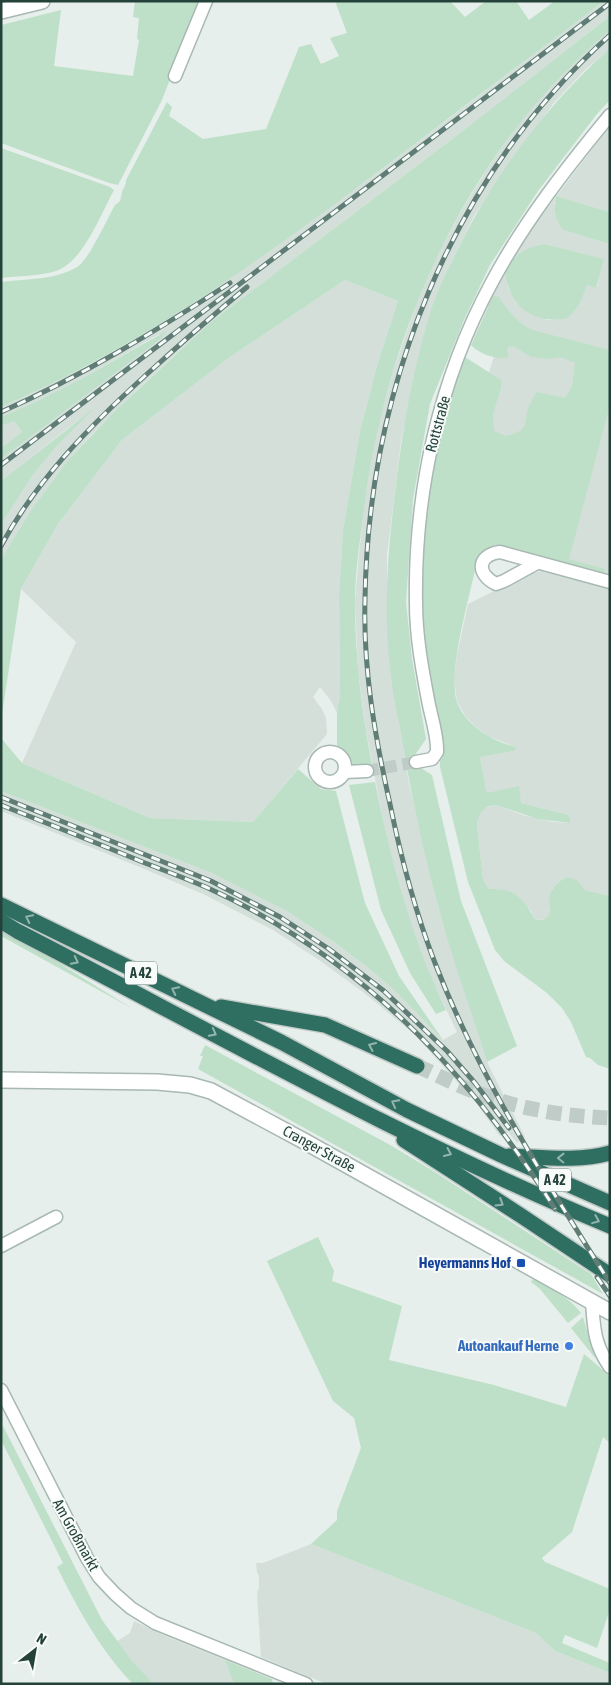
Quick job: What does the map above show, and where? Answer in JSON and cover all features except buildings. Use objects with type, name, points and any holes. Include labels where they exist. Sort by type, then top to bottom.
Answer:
[{"type":"highway","name":"A 42","points":[[1,905],[281,1042],[407,1110],[610,1203]]},
{"type":"highway","name":"A 42","points":[[1,921],[398,1129],[610,1226]]},
{"type":"highway","points":[[203,1004],[325,1024],[417,1066]]},
{"type":"highway","points":[[342,1100],[610,1275]]},
{"type":"highway","points":[[502,1155],[566,1158],[600,1156],[610,1153]]},
{"type":"street","points":[[1,11],[42,1]]},
{"type":"street","points":[[176,76],[206,1]]},
{"type":"street","name":"Rottstraße","points":[[416,762],[432,759],[437,752],[420,657],[416,604],[416,560],[426,469],[439,416],[455,363],[492,281],[529,222],[610,115]]},
{"type":"street","points":[[537,563],[610,582]]},
{"type":"street","points":[[345,772],[367,771]]},
{"type":"street","name":"Cranger Straße","points":[[1,1080],[157,1082],[190,1085],[211,1091],[263,1118],[610,1312]]},
{"type":"street","points":[[1,1246],[56,1217]]},
{"type":"street","points":[[592,1302],[596,1343],[610,1367]]},
{"type":"street","name":"Am Großmarkt","points":[[1,1390],[87,1558],[99,1577],[115,1594],[131,1608],[155,1623],[306,1684]]},
{"type":"shaded area","points":[[604,1],[610,1],[610,16],[447,143],[212,321],[141,386],[68,460],[31,510],[1,559],[1,524],[16,499],[55,448],[92,411],[1,481],[1,459],[169,331],[156,336],[85,377],[1,417],[1,407],[97,361],[168,318],[365,182]]},
{"type":"shaded area","points":[[610,30],[610,48],[584,71],[553,104],[474,216],[452,261],[433,306],[414,377],[401,441],[387,555],[390,669],[409,784],[439,911],[487,1062],[525,1137],[517,1143],[508,1132],[502,1136],[499,1135],[477,1104],[414,1034],[363,992],[319,960],[273,930],[203,894],[1,811],[1,791],[214,874],[252,892],[285,910],[334,942],[367,967],[392,988],[443,1040],[457,1032],[432,980],[408,918],[386,837],[366,730],[358,670],[355,602],[366,492],[376,433],[392,375],[418,299],[438,254],[487,169],[517,126],[575,60]]},
{"type":"shaded area","points":[[610,125],[610,212],[557,196],[559,193]]},
{"type":"shaded area","points":[[556,197],[554,204],[566,231],[610,244],[610,575],[547,559],[473,441],[485,385],[494,356],[488,305],[506,271],[508,288],[516,302],[529,313],[547,320],[554,320],[575,310],[587,285],[597,287],[603,259],[545,244],[526,250],[511,262],[538,220]]},
{"type":"shaded area","points":[[345,280],[398,301],[378,362],[360,431],[343,530],[339,593],[340,694],[337,713],[331,701],[320,687],[313,697],[326,718],[327,734],[253,822],[150,818],[22,763],[76,642],[21,589],[58,524],[122,440],[230,357]]},
{"type":"shaded area","points":[[14,421],[22,432],[1,448],[1,426]]},
{"type":"shaded area","points":[[541,571],[610,587],[610,896],[585,890],[567,877],[558,882],[552,889],[549,899],[549,914],[546,919],[540,920],[534,918],[531,911],[519,897],[512,893],[489,889],[483,879],[477,825],[478,816],[485,808],[496,805],[523,815],[553,822],[570,823],[569,815],[521,803],[521,800],[487,793],[480,757],[514,751],[515,747],[488,736],[466,717],[457,701],[454,680],[457,655],[468,604],[524,576]]},
{"type":"shaded area","points":[[311,1544],[536,1633],[555,1651],[610,1673],[610,1684],[327,1684],[261,1657],[257,1593],[259,1576],[256,1563],[263,1563]]},
{"type":"shaded area","points":[[134,1621],[225,1660],[234,1684],[154,1684],[116,1642],[130,1633]]},
{"type":"green space","points":[[135,1],[200,1],[162,100],[118,185],[1,143],[1,25],[61,10],[54,66],[133,76],[139,40],[137,39],[139,18],[133,17]]},
{"type":"green space","points":[[335,1],[450,1],[465,17],[486,1],[516,1],[529,20],[555,1],[604,1],[314,220],[214,289],[110,353],[1,407],[1,282],[59,274],[82,263],[115,205],[120,201],[126,180],[167,102],[172,107],[169,116],[203,139],[266,129],[299,47],[311,44],[321,64],[339,56],[330,38],[347,33]]},
{"type":"green space","points":[[610,16],[610,30],[546,92],[509,138],[476,187],[447,238],[422,291],[401,346],[384,403],[372,460],[360,539],[356,582],[355,624],[358,664],[362,705],[372,765],[350,767],[337,750],[337,713],[340,694],[339,593],[343,530],[360,431],[378,362],[398,301],[345,280],[230,357],[122,440],[58,524],[21,589],[1,721],[1,559],[31,510],[68,460],[116,410],[212,321],[447,143]]},
{"type":"green space","points":[[610,48],[610,100],[597,114],[538,191],[490,265],[464,320],[430,404],[413,499],[406,602],[412,659],[426,739],[415,755],[418,766],[432,775],[461,901],[517,1046],[487,1062],[450,948],[433,888],[422,843],[394,699],[387,623],[389,553],[393,507],[402,439],[415,372],[432,307],[448,270],[489,192],[506,166],[544,116]]},
{"type":"green space","points":[[1,148],[114,190],[83,248],[66,266],[56,271],[1,278]]},
{"type":"green space","points":[[556,196],[610,212],[610,244],[563,230],[555,214]]},
{"type":"green space","points":[[545,244],[604,259],[596,288],[587,285],[577,308],[567,318],[550,320],[533,315],[519,306],[510,291],[506,277],[508,266],[521,252]]},
{"type":"green space","points":[[493,296],[499,297],[513,316],[532,330],[610,350],[610,405],[569,559],[605,569],[604,573],[490,548],[482,554],[477,562],[465,613],[457,654],[455,689],[461,711],[473,725],[498,741],[516,747],[514,751],[480,757],[487,793],[519,786],[521,803],[569,815],[570,819],[570,823],[538,819],[496,805],[485,809],[480,814],[477,825],[483,879],[489,889],[505,890],[517,895],[526,904],[534,918],[541,920],[549,914],[549,898],[552,890],[556,884],[567,877],[577,880],[585,890],[610,896],[610,1069],[598,1065],[586,1057],[571,1022],[562,1008],[547,993],[504,961],[495,950],[468,882],[440,767],[440,760],[444,752],[424,647],[421,597],[422,562],[424,527],[435,458],[453,390],[465,357],[501,380],[501,388],[493,414],[494,431],[506,436],[520,431],[525,426],[529,406],[537,392],[565,398],[572,386],[575,363],[561,357],[547,359],[531,357],[515,347],[509,346],[507,358],[497,358],[474,348],[471,345]]},
{"type":"green space","points":[[170,329],[160,339],[1,459],[1,448],[22,432],[14,421],[1,426],[1,417],[85,377]]},
{"type":"green space","points":[[96,407],[55,448],[32,476],[1,524],[1,481]]},
{"type":"green space","points":[[1,738],[22,763],[150,818],[253,822],[298,769],[321,789],[336,791],[365,903],[399,976],[443,1040],[392,988],[367,967],[334,942],[285,910],[214,874],[1,791]]},
{"type":"green space","points":[[375,782],[403,898],[422,954],[446,1010],[436,1014],[410,973],[381,910],[349,785]]},
{"type":"green space","points":[[1,927],[133,1009],[1,936]]},
{"type":"green space","points":[[205,1045],[392,1146],[435,1172],[591,1274],[603,1294],[198,1069],[203,1056],[200,1056]]},
{"type":"green space","points":[[318,1237],[334,1271],[332,1281],[402,1306],[389,1360],[494,1385],[566,1407],[584,1354],[610,1376],[610,1443],[603,1437],[572,1532],[542,1558],[545,1562],[610,1589],[610,1609],[597,1648],[565,1635],[562,1643],[610,1663],[610,1673],[555,1651],[536,1633],[311,1544],[337,1520],[337,1511],[361,1448],[354,1418],[333,1401],[267,1261]]},
{"type":"green space","points":[[533,1279],[565,1297],[581,1313],[568,1323],[540,1289],[531,1282]]},
{"type":"green space","points":[[583,1317],[595,1358],[571,1328]]},
{"type":"green space","points":[[3,1426],[102,1620],[132,1661],[154,1684],[133,1684],[110,1657],[82,1614],[57,1567],[63,1563],[1,1440],[1,1427]]},
{"type":"green space","points":[[225,1660],[272,1679],[273,1684],[234,1684]]},
{"type":"tunnel","points":[[367,771],[416,762]]},
{"type":"tunnel","points":[[417,1066],[466,1088],[506,1103],[558,1113],[610,1118]]},
{"type":"railway","points":[[1,465],[610,3]]},
{"type":"railway","points":[[610,35],[554,91],[505,153],[463,220],[429,291],[402,366],[382,442],[370,521],[365,600],[366,652],[375,728],[399,844],[421,924],[452,1005],[493,1087],[561,1206],[610,1283]]},
{"type":"railway","points":[[1,412],[90,368],[230,283]]},
{"type":"railway","points":[[1,546],[31,498],[85,433],[146,375],[247,287]]},
{"type":"railway","points":[[1,797],[211,881],[280,917],[329,949],[384,991],[447,1051],[475,1083],[509,1128]]},
{"type":"railway","points":[[1,805],[208,888],[263,916],[314,948],[361,983],[406,1022],[447,1065],[485,1110],[521,1158],[555,1209]]},
{"type":"railway","points":[[597,1277],[610,1296]]},
{"type":"place","name":"Heyermanns Hof","points":[[521,1263]]},
{"type":"place","name":"Autoankauf Herne","points":[[569,1346]]}]
